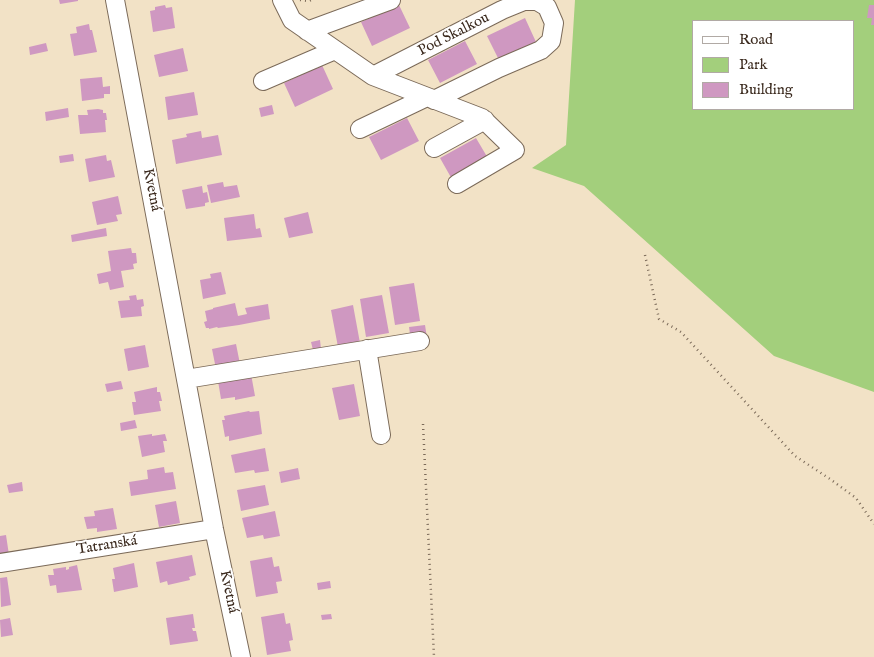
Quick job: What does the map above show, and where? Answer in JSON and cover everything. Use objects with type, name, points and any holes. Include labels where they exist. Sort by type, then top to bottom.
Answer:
[{"type":"street","name":"Kvetná","points":[[115,0],[214,529],[241,657]]},
{"type":"street","points":[[282,0],[292,20],[373,76],[482,118],[515,150],[457,184]]},
{"type":"street","points":[[307,30],[391,0]]},
{"type":"street","name":"Pod Skalkou","points":[[360,129],[541,50],[551,42],[554,23],[547,8],[537,1],[524,1],[502,10],[373,76]]},
{"type":"street","points":[[263,81],[335,50]]},
{"type":"street","points":[[434,148],[485,120]]},
{"type":"street","points":[[186,379],[420,341]]},
{"type":"street","points":[[366,349],[381,435]]},
{"type":"street","name":"Tatranská","points":[[0,564],[214,529]]},
{"type":"path","points":[[300,0],[311,0]]},
{"type":"path","points":[[645,255],[659,319],[681,332],[795,456],[856,498],[874,524]]},
{"type":"path","points":[[423,424],[434,657]]},
{"type":"green space","points":[[575,0],[874,0],[874,392],[774,356],[584,186],[532,168],[566,145]]},
{"type":"building","points":[[59,0],[78,0],[78,1],[60,4]]},
{"type":"building","points":[[165,5],[166,8],[172,7],[175,28],[153,32],[150,11],[155,10],[155,7]]},
{"type":"building","points":[[399,5],[410,28],[372,46],[361,22]]},
{"type":"building","points":[[869,5],[874,5],[874,25],[871,25],[872,18],[867,18]]},
{"type":"building","points":[[525,18],[536,42],[499,60],[487,36]]},
{"type":"building","points":[[89,24],[97,52],[74,56],[70,34],[77,33],[76,27]]},
{"type":"building","points":[[465,41],[477,64],[440,83],[428,60]]},
{"type":"building","points":[[46,43],[48,51],[30,55],[29,47]]},
{"type":"building","points":[[183,48],[188,71],[159,77],[154,55]]},
{"type":"building","points":[[322,65],[333,89],[295,107],[284,83]]},
{"type":"building","points":[[102,77],[103,87],[110,86],[110,94],[104,94],[104,98],[82,101],[80,79]]},
{"type":"building","points":[[194,92],[198,115],[168,120],[165,97]]},
{"type":"building","points":[[272,105],[274,114],[261,117],[259,108]]},
{"type":"building","points":[[68,108],[69,117],[46,121],[45,112]]},
{"type":"building","points":[[98,109],[106,113],[106,132],[80,134],[78,115],[88,115],[87,110]]},
{"type":"building","points":[[407,118],[419,141],[381,160],[369,137]]},
{"type":"building","points":[[201,131],[202,138],[218,135],[222,155],[176,164],[172,140],[187,137],[186,134]]},
{"type":"building","points":[[476,138],[489,160],[453,181],[440,158]]},
{"type":"building","points":[[73,154],[74,161],[60,163],[59,156]]},
{"type":"building","points":[[106,155],[107,161],[111,160],[115,177],[89,182],[85,159]]},
{"type":"building","points":[[223,182],[224,187],[237,185],[240,197],[211,203],[207,185]]},
{"type":"building","points":[[202,186],[203,193],[207,192],[209,202],[205,203],[205,206],[186,209],[182,190]]},
{"type":"building","points":[[118,196],[122,214],[116,215],[118,221],[97,225],[92,202]]},
{"type":"building","points":[[308,212],[313,233],[289,238],[284,218]]},
{"type":"building","points":[[254,214],[256,229],[260,228],[262,237],[227,241],[224,218]]},
{"type":"building","points":[[106,228],[107,236],[72,242],[71,235]]},
{"type":"building","points":[[131,248],[132,253],[136,253],[137,263],[133,264],[134,269],[121,271],[124,287],[110,290],[108,282],[99,284],[97,274],[111,271],[108,251]]},
{"type":"building","points":[[221,272],[226,294],[203,299],[200,280],[211,278],[210,274]]},
{"type":"building","points":[[414,283],[420,321],[395,325],[389,287]]},
{"type":"building","points":[[136,295],[137,300],[143,299],[144,306],[141,307],[142,316],[121,318],[118,301],[130,300],[129,296]]},
{"type":"building","points":[[382,295],[389,333],[366,337],[360,299]]},
{"type":"building","points":[[235,303],[238,316],[247,314],[245,308],[268,304],[270,319],[218,328],[206,328],[204,322],[207,321],[205,311]]},
{"type":"building","points":[[353,305],[360,343],[338,347],[331,310]]},
{"type":"building","points":[[425,325],[427,338],[411,341],[409,327]]},
{"type":"building","points":[[320,340],[321,349],[313,350],[311,342]]},
{"type":"building","points":[[236,344],[240,364],[216,369],[212,349]]},
{"type":"building","points":[[145,345],[149,367],[128,371],[124,349]]},
{"type":"building","points":[[251,374],[255,396],[235,400],[235,397],[221,399],[218,381]]},
{"type":"building","points":[[121,381],[123,389],[107,392],[105,384]]},
{"type":"building","points":[[354,384],[360,416],[339,420],[332,388]]},
{"type":"building","points":[[157,387],[157,392],[160,392],[162,401],[159,401],[161,411],[134,415],[132,402],[136,402],[134,392]]},
{"type":"building","points":[[259,411],[262,434],[229,441],[229,436],[225,437],[222,420],[225,420],[224,416]]},
{"type":"building","points":[[135,420],[137,428],[121,431],[120,423]]},
{"type":"building","points":[[152,434],[152,436],[165,434],[167,441],[163,441],[165,452],[142,457],[138,436]]},
{"type":"building","points":[[265,448],[269,471],[255,473],[254,470],[235,473],[231,455]]},
{"type":"building","points":[[164,467],[165,473],[173,472],[176,489],[131,496],[129,482],[148,479],[147,470]]},
{"type":"building","points":[[298,468],[300,479],[281,483],[279,472]]},
{"type":"building","points":[[22,482],[23,491],[9,493],[7,485]]},
{"type":"building","points":[[265,485],[269,505],[241,511],[237,490]]},
{"type":"building","points":[[176,501],[180,523],[159,527],[155,505]]},
{"type":"building","points":[[113,508],[117,529],[97,532],[97,528],[87,529],[84,517],[95,516],[94,511]]},
{"type":"building","points":[[275,511],[280,536],[264,539],[263,535],[247,538],[242,518]]},
{"type":"building","points":[[6,535],[9,555],[0,556],[0,536]]},
{"type":"building","points":[[192,555],[196,575],[189,577],[190,580],[168,585],[167,581],[160,583],[156,562]]},
{"type":"building","points":[[272,557],[274,567],[279,566],[282,581],[276,582],[278,593],[256,597],[250,561]]},
{"type":"building","points":[[134,563],[138,587],[114,592],[112,579],[115,579],[113,568]]},
{"type":"building","points":[[77,565],[82,590],[57,593],[56,585],[50,586],[48,575],[54,575],[53,569],[66,567],[66,570]]},
{"type":"building","points":[[7,577],[11,605],[1,607],[0,578]]},
{"type":"building","points":[[330,581],[331,588],[318,590],[317,583]]},
{"type":"building","points":[[284,613],[286,624],[290,623],[293,640],[289,641],[291,651],[267,655],[261,617]]},
{"type":"building","points":[[193,614],[195,628],[192,628],[193,631],[196,631],[198,641],[170,645],[166,618]]},
{"type":"building","points":[[331,614],[332,619],[322,620],[321,615]]},
{"type":"building","points":[[10,618],[13,635],[1,637],[0,620]]}]
